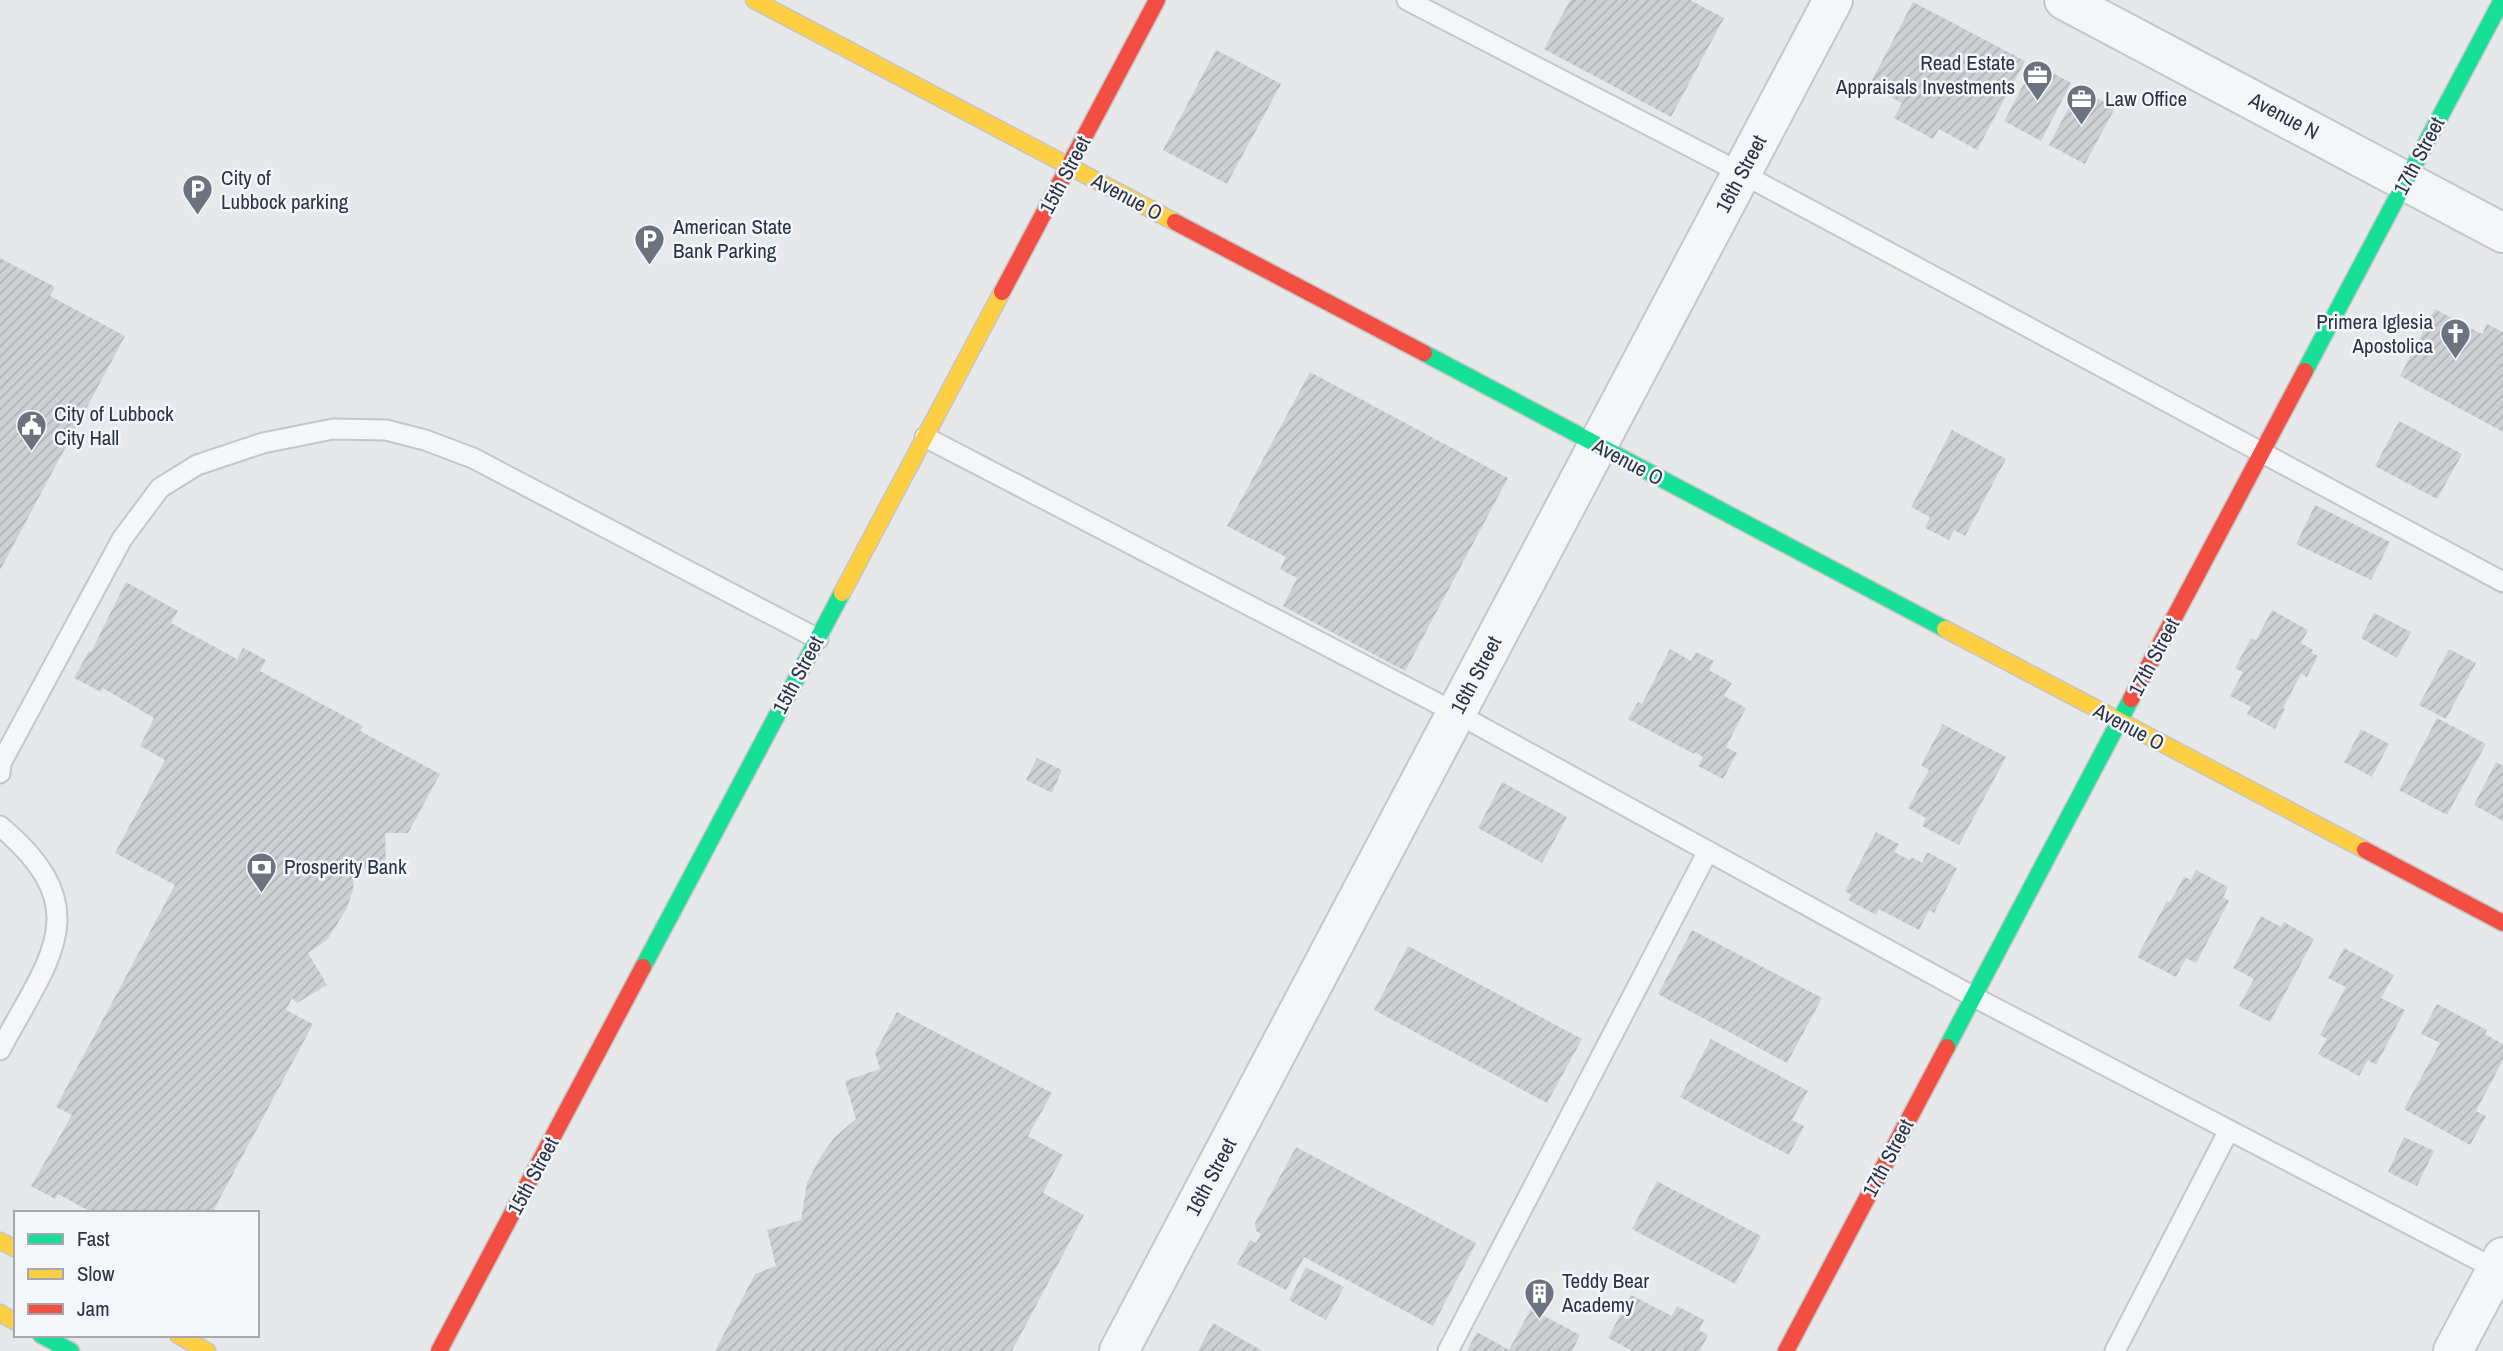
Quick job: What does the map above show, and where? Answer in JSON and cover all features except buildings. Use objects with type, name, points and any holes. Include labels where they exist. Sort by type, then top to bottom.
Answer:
[{"type":"main road","name":"Avenue O","points":[[754,0],[2503,923]]},
{"type":"main road","name":"15th Street","points":[[439,1351],[1157,0]]},
{"type":"main road","name":"17th Street","points":[[1786,1351],[2502,0]]},
{"type":"main road","points":[[45,1337],[71,1351]]},
{"type":"main road","points":[[182,1337],[207,1351]]},
{"type":"street","name":"16th Street","points":[[1119,1351],[1833,0]]},
{"type":"street","name":"Avenue N","points":[[2064,0],[2503,233]]},
{"type":"street","points":[[2453,1351],[2501,1267]]},
{"type":"lane","points":[[1407,0],[1741,173],[2503,582]]},
{"type":"lane","points":[[0,767],[122,539],[160,488],[197,465],[263,443],[333,429],[386,430],[425,440],[473,458],[818,639]]},
{"type":"lane","points":[[925,437],[1456,713],[1974,997],[2501,1267]]},
{"type":"lane","points":[[0,826],[20,843],[43,869],[55,898],[58,927],[53,951],[0,1050]]},
{"type":"lane","points":[[1448,1351],[1708,851]]},
{"type":"lane","points":[[2115,1351],[2230,1130]]},
{"type":"traffic: fast","points":[[2305,371],[2502,0]]},
{"type":"traffic: fast","points":[[1424,353],[1945,629]]},
{"type":"traffic: fast","points":[[643,967],[842,593]]},
{"type":"traffic: fast","points":[[1947,1047],[2131,699]]},
{"type":"traffic: fast","points":[[45,1337],[71,1351]]},
{"type":"traffic: slow","points":[[754,0],[1175,222]]},
{"type":"traffic: slow","points":[[842,593],[1002,292]]},
{"type":"traffic: slow","points":[[1945,629],[2365,850]]},
{"type":"traffic: slow","points":[[0,1241],[14,1248]]},
{"type":"traffic: slow","points":[[0,1313],[14,1321]]},
{"type":"traffic: slow","points":[[182,1337],[207,1351]]},
{"type":"traffic: jam","points":[[1002,292],[1157,0]]},
{"type":"traffic: jam","points":[[1175,222],[1424,353]]},
{"type":"traffic: jam","points":[[2131,699],[2305,371]]},
{"type":"traffic: jam","points":[[2365,850],[2503,923]]},
{"type":"traffic: jam","points":[[439,1351],[643,967]]},
{"type":"traffic: jam","points":[[1786,1351],[1947,1047]]},
{"type":"place","name":"Read Estate Appraisals Investments","points":[[2038,102]]},
{"type":"place","name":"Law Office","points":[[2082,126]]},
{"type":"place","name":"City of Lubbock parking","points":[[198,217]]},
{"type":"place","name":"American State Bank Parking","points":[[650,266]]},
{"type":"place","name":"Primera Iglesia Apostolica","points":[[2456,361]]},
{"type":"place","name":"City of Lubbock City Hall","points":[[31,453]]},
{"type":"place","name":"Prosperity Bank","points":[[261,894]]},
{"type":"place","name":"Teddy Bear Academy","points":[[1539,1320]]}]
